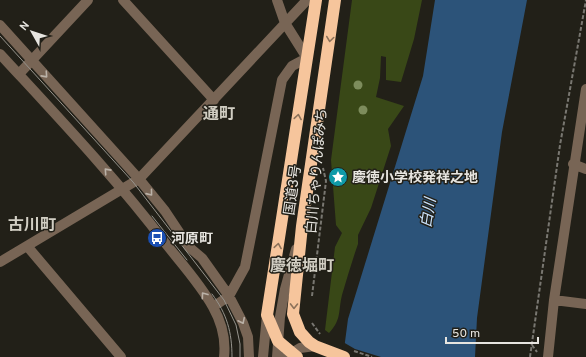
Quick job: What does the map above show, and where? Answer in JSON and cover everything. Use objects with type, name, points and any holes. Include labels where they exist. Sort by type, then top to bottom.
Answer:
[{"type":"highway","name":"国道3号","points":[[267,315],[316,0]]},
{"type":"highway","name":"国道3号","points":[[310,345],[300,332],[293,314],[302,226],[335,0]]},
{"type":"highway","points":[[267,315],[278,341],[291,356]]},
{"type":"highway","points":[[310,345],[344,357]]},
{"type":"street","points":[[19,74],[88,0]]},
{"type":"street","points":[[123,0],[214,100]]},
{"type":"street","points":[[213,307],[229,296],[245,267],[282,80],[292,66],[307,58],[285,23],[277,0]]},
{"type":"street","points":[[0,262],[138,179],[307,0]]},
{"type":"street","points":[[0,25],[138,179],[165,211],[189,247],[202,258],[229,296],[243,323],[248,337],[249,357]]},
{"type":"street","points":[[0,54],[122,188],[213,307],[222,329],[225,343],[224,357]]},
{"type":"street","points":[[548,357],[554,300],[573,164],[586,90]]},
{"type":"street","points":[[573,164],[586,169]]},
{"type":"street","points":[[277,357],[285,289],[302,226]]},
{"type":"street","points":[[27,246],[121,357]]},
{"type":"street","points":[[554,300],[586,304]]},
{"type":"street","points":[[263,357],[267,315]]},
{"type":"street","points":[[291,356],[300,348],[310,345]]},
{"type":"path","points":[[530,357],[560,145],[586,0]]},
{"type":"path","name":"白川ちゃりんぽみち","points":[[312,296],[326,181],[323,166]]},
{"type":"green space","points":[[352,0],[422,0],[414,39],[401,82],[386,80],[386,57],[381,56],[380,78],[376,97],[404,106],[388,129],[391,146],[371,208],[358,235],[358,244],[342,295],[338,319],[329,333],[325,330],[335,247],[342,233],[336,225],[331,160]]},
{"type":"water","name":"白川","points":[[435,0],[527,0],[502,132],[477,318],[475,357],[343,357],[348,319],[423,76]]},
{"type":"pier","points":[[343,342],[355,349],[381,357],[341,357]]},
{"type":"tram line","points":[[0,36],[133,182],[224,300],[236,325],[240,344],[240,357]]},
{"type":"tram line","points":[[152,216],[187,260]]},
{"type":"tram line","points":[[212,294],[228,324],[232,357]]},
{"type":"place","name":"慶徳小学校発祥之地","points":[[338,177]]},
{"type":"place","name":"河原町","points":[[157,238]]},
{"type":"district","name":"通町","points":[[219,113]]},
{"type":"district","name":"古川町","points":[[32,224]]},
{"type":"district","name":"慶徳堀町","points":[[302,265]]}]
